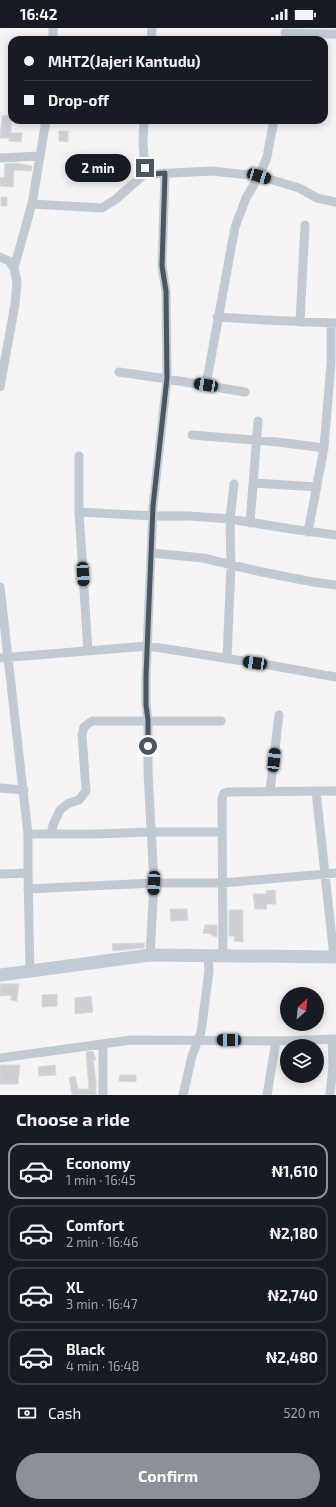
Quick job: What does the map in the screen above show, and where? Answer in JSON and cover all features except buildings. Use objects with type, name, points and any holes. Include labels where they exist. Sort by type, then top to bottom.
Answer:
[{"type":"street","points":[[285,34],[336,34]]},
{"type":"street","points":[[14,268],[32,204],[45,124]]},
{"type":"street","points":[[144,124],[145,168],[153,174],[212,170],[259,176],[299,188],[317,198],[336,202]]},
{"type":"street","points":[[206,385],[234,227],[246,198],[259,176],[267,157],[273,124]]},
{"type":"street","points":[[0,158],[40,156]]},
{"type":"street","points":[[32,204],[102,208],[116,199],[149,170]]},
{"type":"street","points":[[150,955],[154,883],[148,772],[148,720],[146,705],[153,516],[167,378],[166,291],[162,266],[165,173]]},
{"type":"street","points":[[300,322],[305,225]]},
{"type":"street","points":[[0,257],[9,262],[14,268],[17,282],[15,304],[0,387]]},
{"type":"street","points":[[217,317],[334,323],[331,363],[332,403],[308,532]]},
{"type":"street","points":[[119,372],[167,378],[245,392]]},
{"type":"street","points":[[250,523],[258,421]]},
{"type":"street","points":[[192,436],[324,448]]},
{"type":"street","points":[[80,456],[79,512],[88,651]]},
{"type":"street","points":[[254,483],[317,487]]},
{"type":"street","points":[[227,659],[231,565],[230,519],[234,484]]},
{"type":"street","points":[[79,512],[230,519],[308,532],[336,535]]},
{"type":"street","points":[[151,553],[203,558],[313,582],[336,585]]},
{"type":"street","points":[[0,587],[4,658],[24,790],[28,834],[30,971]]},
{"type":"street","points":[[4,658],[148,646],[336,677]]},
{"type":"street","points":[[270,791],[279,715]]},
{"type":"street","points":[[51,834],[53,825],[60,810],[69,803],[79,800],[86,791],[82,735],[84,727],[92,721],[221,721]]},
{"type":"street","points":[[0,788],[24,790]]},
{"type":"street","points":[[0,975],[150,955],[335,957],[316,791]]},
{"type":"street","points":[[223,956],[222,799],[224,793],[336,791]]},
{"type":"street","points":[[28,834],[222,832]]},
{"type":"street","points":[[0,874],[28,873]]},
{"type":"street","points":[[28,889],[154,883],[222,883],[336,873]]},
{"type":"street","points":[[183,1095],[192,1056],[201,1032],[209,971],[208,956]]},
{"type":"street","points":[[0,1058],[131,1040],[276,1041],[334,1039],[330,1095]]},
{"type":"street","points":[[267,1095],[276,1041]]},
{"type":"street","points":[[103,1044],[103,1095]]},
{"type":"route","points":[[145,168],[153,174],[165,173],[162,266],[166,291],[167,378],[153,506],[146,676],[148,746]]}]
